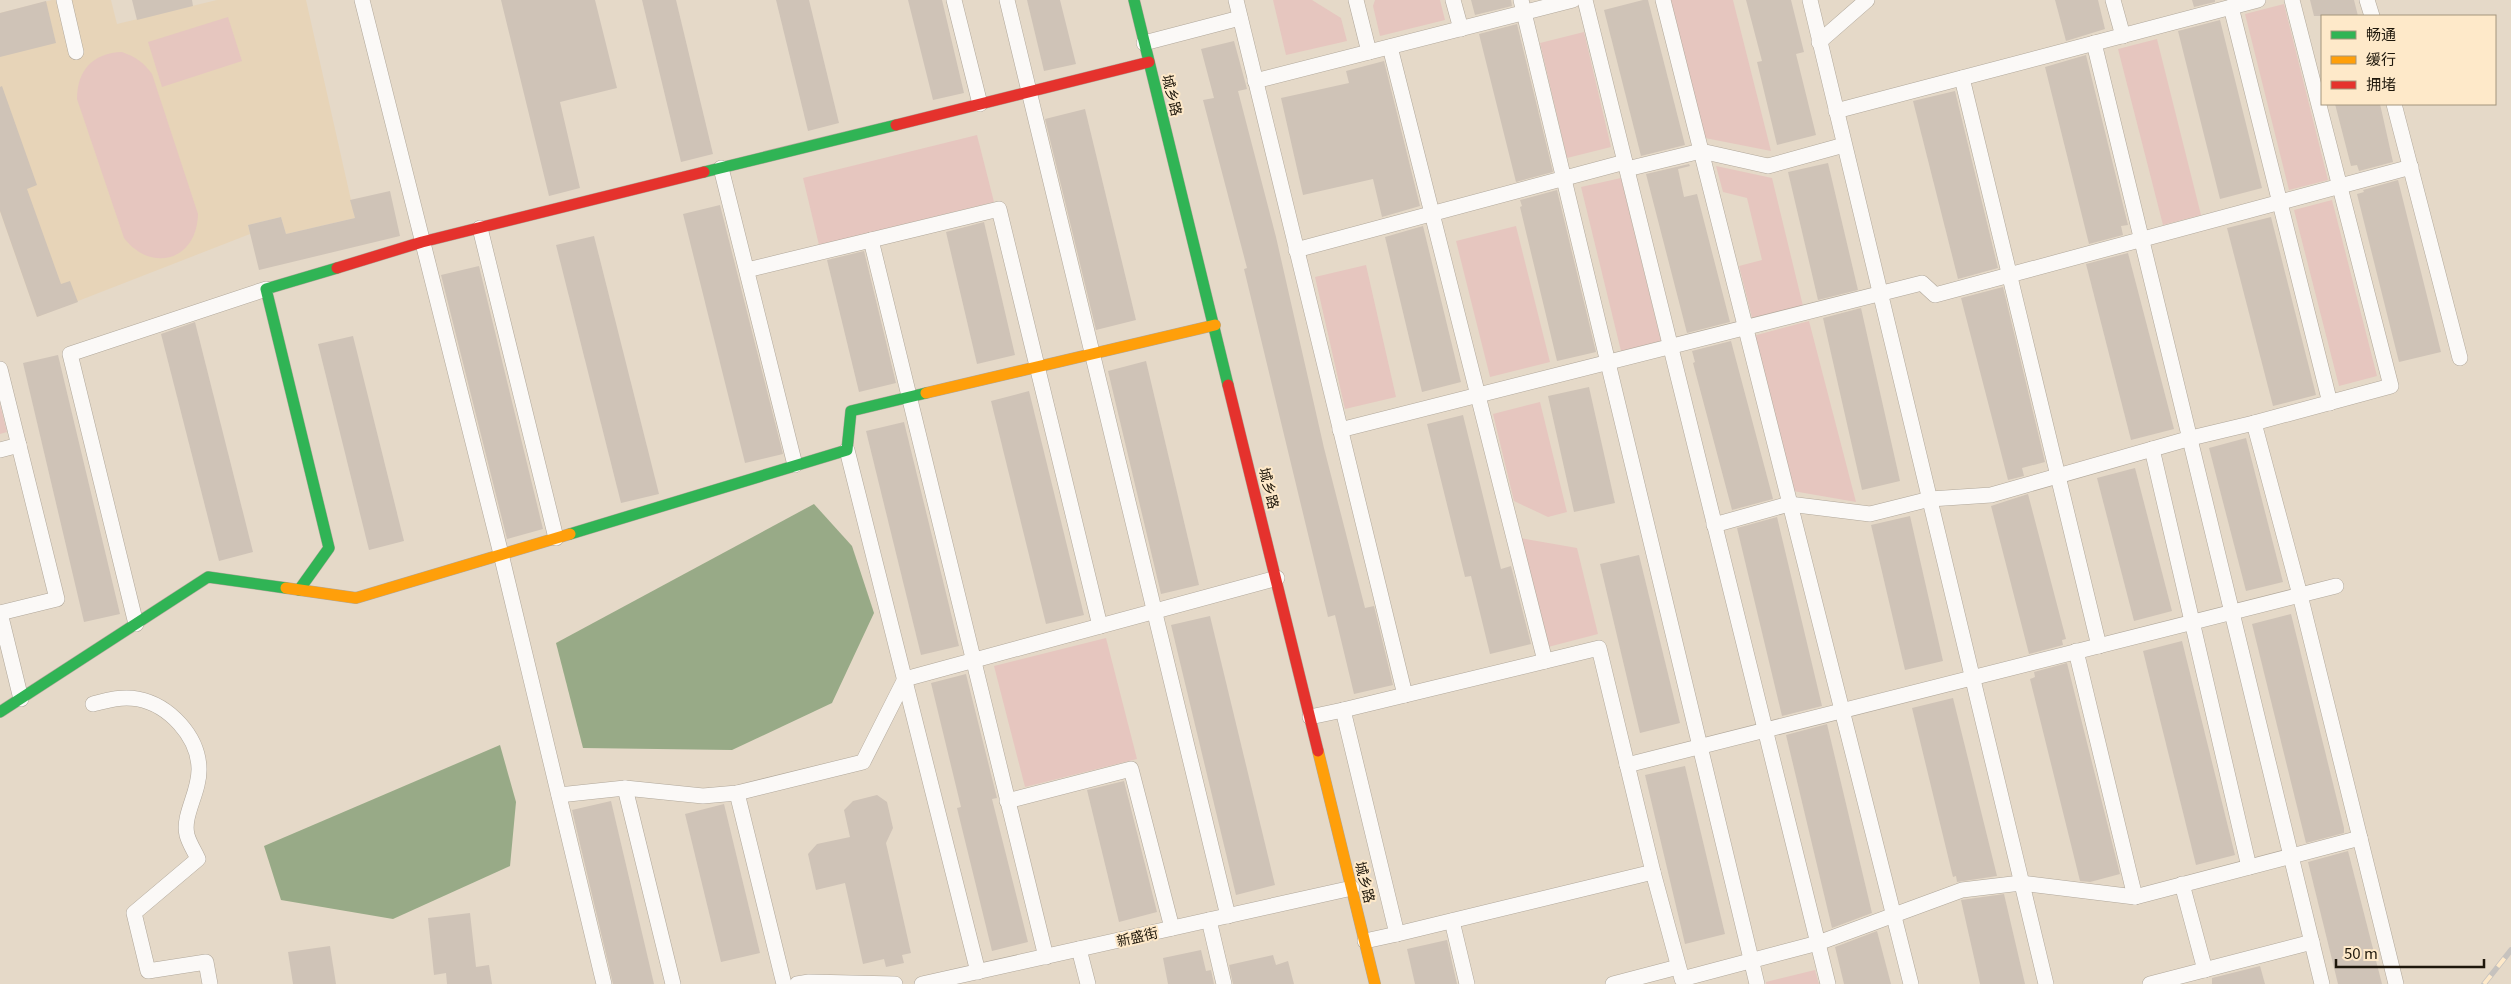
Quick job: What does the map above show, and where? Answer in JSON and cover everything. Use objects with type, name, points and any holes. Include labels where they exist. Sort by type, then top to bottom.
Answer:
[{"type":"street","points":[[64,0],[76,52]]},
{"type":"street","points":[[362,0],[501,554],[604,984]]},
{"type":"street","points":[[954,0],[980,104]]},
{"type":"street","points":[[1007,0],[1228,916]]},
{"type":"street","name":"城乡路","points":[[1134,0],[1375,984]]},
{"type":"street","points":[[1236,0],[1404,695]]},
{"type":"street","points":[[1356,0],[1369,52]]},
{"type":"street","points":[[1453,0],[1461,29]]},
{"type":"street","points":[[1256,81],[1461,29],[1522,6],[1573,0]]},
{"type":"street","points":[[1585,0],[1828,984]]},
{"type":"street","points":[[1663,0],[1911,984]]},
{"type":"street","points":[[1810,0],[2046,984]]},
{"type":"street","points":[[1820,42],[1867,0]]},
{"type":"street","points":[[2113,0],[2123,36]]},
{"type":"street","points":[[1836,111],[2255,0]]},
{"type":"street","points":[[1714,524],[1789,504],[1870,514],[1930,499],[1991,495],[2191,438],[2390,386],[2292,0]]},
{"type":"street","points":[[2367,0],[2372,15]]},
{"type":"street","points":[[1522,6],[1698,747],[1757,984]]},
{"type":"street","points":[[2231,7],[2330,403]]},
{"type":"street","points":[[1144,43],[1240,18]]},
{"type":"street","points":[[2094,43],[2322,984]]},
{"type":"street","points":[[1390,47],[1545,661]]},
{"type":"street","points":[[136,624],[70,354],[266,289],[422,242],[1149,62]]},
{"type":"street","points":[[1962,78],[2099,646]]},
{"type":"street","points":[[2394,105],[2460,358]]},
{"type":"street","points":[[1296,250],[1563,179],[1701,151],[1768,166],[1844,145]]},
{"type":"street","points":[[721,168],[795,465]]},
{"type":"street","points":[[1340,430],[1922,283],[1935,295],[2411,168]]},
{"type":"street","points":[[747,270],[999,209],[1100,626]]},
{"type":"street","points":[[480,228],[556,538]]},
{"type":"street","points":[[871,240],[1046,956]]},
{"type":"street","points":[[266,289],[329,548],[299,590]]},
{"type":"street","points":[[978,972],[848,450],[851,411],[1215,325]]},
{"type":"street","points":[[0,369],[57,599],[0,613],[22,698]]},
{"type":"street","points":[[2254,423],[2300,595],[2396,984]]},
{"type":"street","points":[[0,450],[19,445]]},
{"type":"street","points":[[2152,449],[2249,867]]},
{"type":"street","points":[[0,712],[208,577],[356,598],[848,450]]},
{"type":"street","points":[[559,795],[625,788],[703,796],[737,793],[863,762],[905,679],[1276,578]]},
{"type":"street","points":[[1627,765],[2336,586]]},
{"type":"street","points":[[1310,717],[1599,648],[1653,872],[1681,977]]},
{"type":"street","points":[[2076,651],[2135,897]]},
{"type":"street","points":[[93,704],[115,698],[138,699],[160,706],[178,721],[192,742],[199,767],[197,793],[186,816],[187,835],[198,859],[134,913],[148,971],[206,962],[210,984]]},
{"type":"street","points":[[1343,710],[1397,934]]},
{"type":"street","points":[[1007,801],[1131,769],[1172,928]]},
{"type":"street","points":[[625,788],[673,984]]},
{"type":"street","points":[[737,793],[784,984]]},
{"type":"street","points":[[1613,984],[1681,977],[1818,943],[1962,890],[2022,883],[2135,897],[2360,838]]},
{"type":"street","points":[[1365,942],[1653,872]]},
{"type":"street","points":[[2182,884],[2205,970]]},
{"type":"street","name":"新盛街","points":[[922,984],[954,981],[978,972],[1046,956],[1352,888]]},
{"type":"street","points":[[1209,920],[1224,984]]},
{"type":"street","points":[[1452,921],[1467,984]]},
{"type":"street","points":[[2150,984],[2312,942]]},
{"type":"street","points":[[1079,949],[1088,984]]},
{"type":"street","points":[[797,984],[809,982],[895,984]]},
{"type":"shaded area","points":[[52,0],[111,0],[117,24],[217,0],[306,0],[355,218],[286,234],[281,217],[248,225],[250,234],[37,317],[0,211],[0,13]]},
{"type":"shaded area","points":[[1273,0],[1312,0],[1341,18],[1347,41],[1286,55]]},
{"type":"shaded area","points":[[1375,0],[1440,0],[1445,20],[1380,36],[1373,6]]},
{"type":"shaded area","points":[[1670,0],[1733,0],[1771,151],[1705,138]]},
{"type":"shaded area","points":[[2284,4],[2328,180],[2289,190],[2245,14]]},
{"type":"shaded area","points":[[228,17],[242,61],[162,87],[148,42]]},
{"type":"shaded area","points":[[1584,32],[1611,147],[1567,158],[1540,43]]},
{"type":"shaded area","points":[[2157,39],[2201,215],[2163,225],[2118,49]]},
{"type":"shaded area","points":[[122,52],[139,60],[152,74],[198,214],[196,230],[190,242],[182,251],[171,257],[147,256],[135,249],[124,238],[77,99],[80,80],[89,65],[103,56]]},
{"type":"shaded area","points":[[977,135],[994,202],[819,245],[803,178]]},
{"type":"shaded area","points":[[1716,166],[1772,178],[1803,306],[1752,318],[1739,266],[1762,260],[1747,198],[1723,192]]},
{"type":"shaded area","points":[[1621,178],[1661,341],[1621,351],[1581,187]]},
{"type":"shaded area","points":[[2332,200],[2377,376],[2339,386],[2294,210]]},
{"type":"shaded area","points":[[1516,226],[1550,362],[1490,377],[1456,241]]},
{"type":"shaded area","points":[[1366,265],[1396,397],[1345,409],[1315,277]]},
{"type":"shaded area","points":[[1809,321],[1856,502],[1793,491],[1753,336]]},
{"type":"shaded area","points":[[1540,402],[1567,512],[1548,517],[1514,501],[1493,414]]},
{"type":"shaded area","points":[[0,404],[7,432],[0,434]]},
{"type":"shaded area","points":[[814,504],[852,546],[874,613],[832,703],[732,750],[583,748],[556,643]]},
{"type":"shaded area","points":[[1520,538],[1577,548],[1598,634],[1548,647]]},
{"type":"shaded area","points":[[1106,638],[1137,759],[1025,787],[994,666]]},
{"type":"shaded area","points":[[500,745],[516,802],[510,866],[393,919],[281,900],[264,846]]},
{"type":"shaded area","points":[[1815,970],[1819,984],[1766,984],[1766,982]]},
{"type":"building","points":[[132,0],[192,0],[193,6],[137,20]]},
{"type":"building","points":[[501,0],[595,0],[617,88],[560,102],[580,188],[549,196]]},
{"type":"building","points":[[642,0],[676,0],[713,154],[681,162]]},
{"type":"building","points":[[776,0],[809,0],[839,123],[808,131]]},
{"type":"building","points":[[908,0],[942,0],[964,93],[933,100]]},
{"type":"building","points":[[1027,0],[1060,0],[1076,64],[1044,71]]},
{"type":"building","points":[[1471,0],[1511,0],[1512,6],[1475,15]]},
{"type":"building","points":[[1648,0],[1685,145],[1641,156],[1604,10]]},
{"type":"building","points":[[1746,0],[1791,0],[1804,52],[1796,54],[1816,135],[1777,145],[1757,62],[1762,61]]},
{"type":"building","points":[[2055,0],[2098,0],[2105,29],[2066,41]]},
{"type":"building","points":[[2192,0],[2215,0],[2215,2],[2194,7]]},
{"type":"building","points":[[2310,0],[2354,0],[2358,15],[2321,15],[2314,16]]},
{"type":"building","points":[[46,1],[56,43],[0,57],[0,13]]},
{"type":"building","points":[[2220,20],[2262,188],[2220,199],[2178,31]]},
{"type":"building","points":[[1517,24],[1553,172],[1516,182],[1479,34]]},
{"type":"building","points":[[1234,41],[1247,89],[1238,91],[1276,237],[1324,448],[1365,608],[1374,606],[1393,685],[1354,694],[1335,615],[1328,617],[1244,269],[1247,268],[1203,100],[1214,98],[1201,49]]},
{"type":"building","points":[[2086,55],[2128,225],[2121,226],[2123,235],[2089,244],[2045,67]]},
{"type":"building","points":[[1384,61],[1420,206],[1382,217],[1373,179],[1303,195],[1281,98],[1349,83],[1346,71]]},
{"type":"building","points":[[2,86],[37,185],[27,189],[61,284],[70,281],[78,302],[37,317],[0,211],[0,87]]},
{"type":"building","points":[[1955,91],[1998,268],[1958,279],[1913,101]]},
{"type":"building","points":[[2335,105],[2380,105],[2393,162],[2359,171],[2357,165],[2351,166]]},
{"type":"building","points":[[1085,109],[1136,320],[1096,330],[1045,119]]},
{"type":"building","points":[[1828,163],[1858,290],[1818,300],[1788,172]]},
{"type":"building","points":[[1689,164],[1690,166],[1678,169],[1684,197],[1697,194],[1730,322],[1687,333],[1646,174]]},
{"type":"building","points":[[2398,180],[2441,352],[2399,362],[2357,194],[2364,192],[2363,190]]},
{"type":"building","points":[[1557,190],[1596,352],[1557,361],[1520,207],[1522,206],[1520,200]]},
{"type":"building","points":[[390,191],[400,236],[259,270],[248,225],[281,217],[286,234],[355,218],[350,200]]},
{"type":"building","points":[[720,205],[783,454],[745,463],[683,214]]},
{"type":"building","points":[[2271,217],[2316,395],[2273,406],[2227,228]]},
{"type":"building","points":[[984,222],[1015,355],[977,364],[946,232]]},
{"type":"building","points":[[1423,226],[1461,382],[1422,392],[1385,237]]},
{"type":"building","points":[[594,236],[659,494],[621,503],[556,245]]},
{"type":"building","points":[[864,251],[896,383],[859,392],[827,260]]},
{"type":"building","points":[[2128,253],[2174,429],[2131,440],[2086,264]]},
{"type":"building","points":[[479,266],[543,529],[507,539],[441,275]]},
{"type":"building","points":[[2003,287],[2045,462],[2022,468],[2024,476],[2008,480],[1961,298]]},
{"type":"building","points":[[1861,308],[1900,481],[1862,490],[1823,318]]},
{"type":"building","points":[[195,322],[253,552],[219,561],[161,334]]},
{"type":"building","points":[[353,336],[404,541],[369,550],[318,344]]},
{"type":"building","points":[[1731,341],[1773,499],[1732,510],[1693,363],[1695,362],[1692,351]]},
{"type":"building","points":[[58,355],[120,614],[84,622],[23,363]]},
{"type":"building","points":[[1146,361],[1199,585],[1161,594],[1108,371]]},
{"type":"building","points":[[1589,387],[1615,503],[1574,512],[1548,396]]},
{"type":"building","points":[[1029,391],[1084,615],[1046,624],[991,401]]},
{"type":"building","points":[[1463,415],[1501,569],[1511,566],[1531,644],[1490,654],[1471,576],[1465,577],[1427,424]]},
{"type":"building","points":[[904,422],[959,646],[921,655],[866,431]]},
{"type":"building","points":[[2246,438],[2283,582],[2246,591],[2209,448]]},
{"type":"building","points":[[2135,468],[2172,611],[2134,621],[2097,478]]},
{"type":"building","points":[[2028,494],[2066,639],[2062,640],[2063,645],[2029,654],[1991,506]]},
{"type":"building","points":[[1910,516],[1943,661],[1905,670],[1871,525]]},
{"type":"building","points":[[1777,517],[1822,706],[1782,716],[1737,528]]},
{"type":"building","points":[[1639,555],[1680,723],[1640,733],[1600,564]]},
{"type":"building","points":[[2291,614],[2344,828],[2344,833],[2306,843],[2252,624]]},
{"type":"building","points":[[1210,616],[1275,885],[1236,895],[1171,625]]},
{"type":"building","points":[[2182,641],[2235,855],[2196,865],[2143,651]]},
{"type":"building","points":[[2067,663],[2120,874],[2090,882],[2080,881],[2030,679],[2035,677],[2034,672]]},
{"type":"building","points":[[966,674],[997,798],[992,799],[1028,942],[992,951],[957,808],[961,807],[931,683]]},
{"type":"building","points":[[1953,698],[1997,876],[1957,882],[1956,876],[1953,877],[1912,708]]},
{"type":"building","points":[[1827,724],[1872,913],[1832,928],[1786,735]]},
{"type":"building","points":[[1685,766],[1725,934],[1685,944],[1645,775]]},
{"type":"building","points":[[1124,781],[1157,912],[1119,922],[1087,790]]},
{"type":"building","points":[[877,795],[887,802],[893,828],[886,843],[911,953],[902,955],[904,963],[886,967],[884,959],[863,964],[845,883],[816,890],[808,854],[817,844],[850,837],[844,810],[853,801]]},
{"type":"building","points":[[611,801],[654,984],[613,984],[572,810]]},
{"type":"building","points":[[724,804],[760,953],[721,962],[685,814]]},
{"type":"building","points":[[2348,851],[2382,984],[2338,984],[2308,862]]},
{"type":"building","points":[[2004,894],[2025,984],[1980,984],[1961,900]]},
{"type":"building","points":[[470,913],[476,967],[489,965],[492,984],[447,984],[446,973],[434,975],[428,918]]},
{"type":"building","points":[[1877,931],[1891,984],[1844,984],[1835,947]]},
{"type":"building","points":[[1447,940],[1457,984],[1415,984],[1407,949]]},
{"type":"building","points":[[330,946],[336,984],[293,984],[288,952]]},
{"type":"building","points":[[1201,950],[1206,971],[1211,970],[1214,984],[1168,984],[1163,958]]},
{"type":"building","points":[[1273,955],[1276,965],[1288,961],[1294,984],[1233,984],[1229,965]]},
{"type":"building","points":[[2260,966],[2265,984],[2212,984],[2212,978]]},
{"type":"railway","points":[[2484,984],[2511,950]]},
{"type":"traffic: fast","points":[[1134,0],[1228,385]]},
{"type":"traffic: fast","points":[[704,172],[896,125]]},
{"type":"traffic: fast","points":[[299,590],[329,548],[266,289],[337,268]]},
{"type":"traffic: fast","points":[[570,534],[847,450],[851,411],[926,393]]},
{"type":"traffic: fast","points":[[0,712],[208,577],[286,588]]},
{"type":"traffic: slow","points":[[926,393],[1215,325]]},
{"type":"traffic: slow","points":[[286,588],[356,598],[570,534]]},
{"type":"traffic: slow","points":[[1318,751],[1375,984]]},
{"type":"traffic: jam","points":[[896,125],[1149,62]]},
{"type":"traffic: jam","points":[[337,268],[422,242],[704,172]]},
{"type":"traffic: jam","points":[[1228,385],[1318,751]]}]
